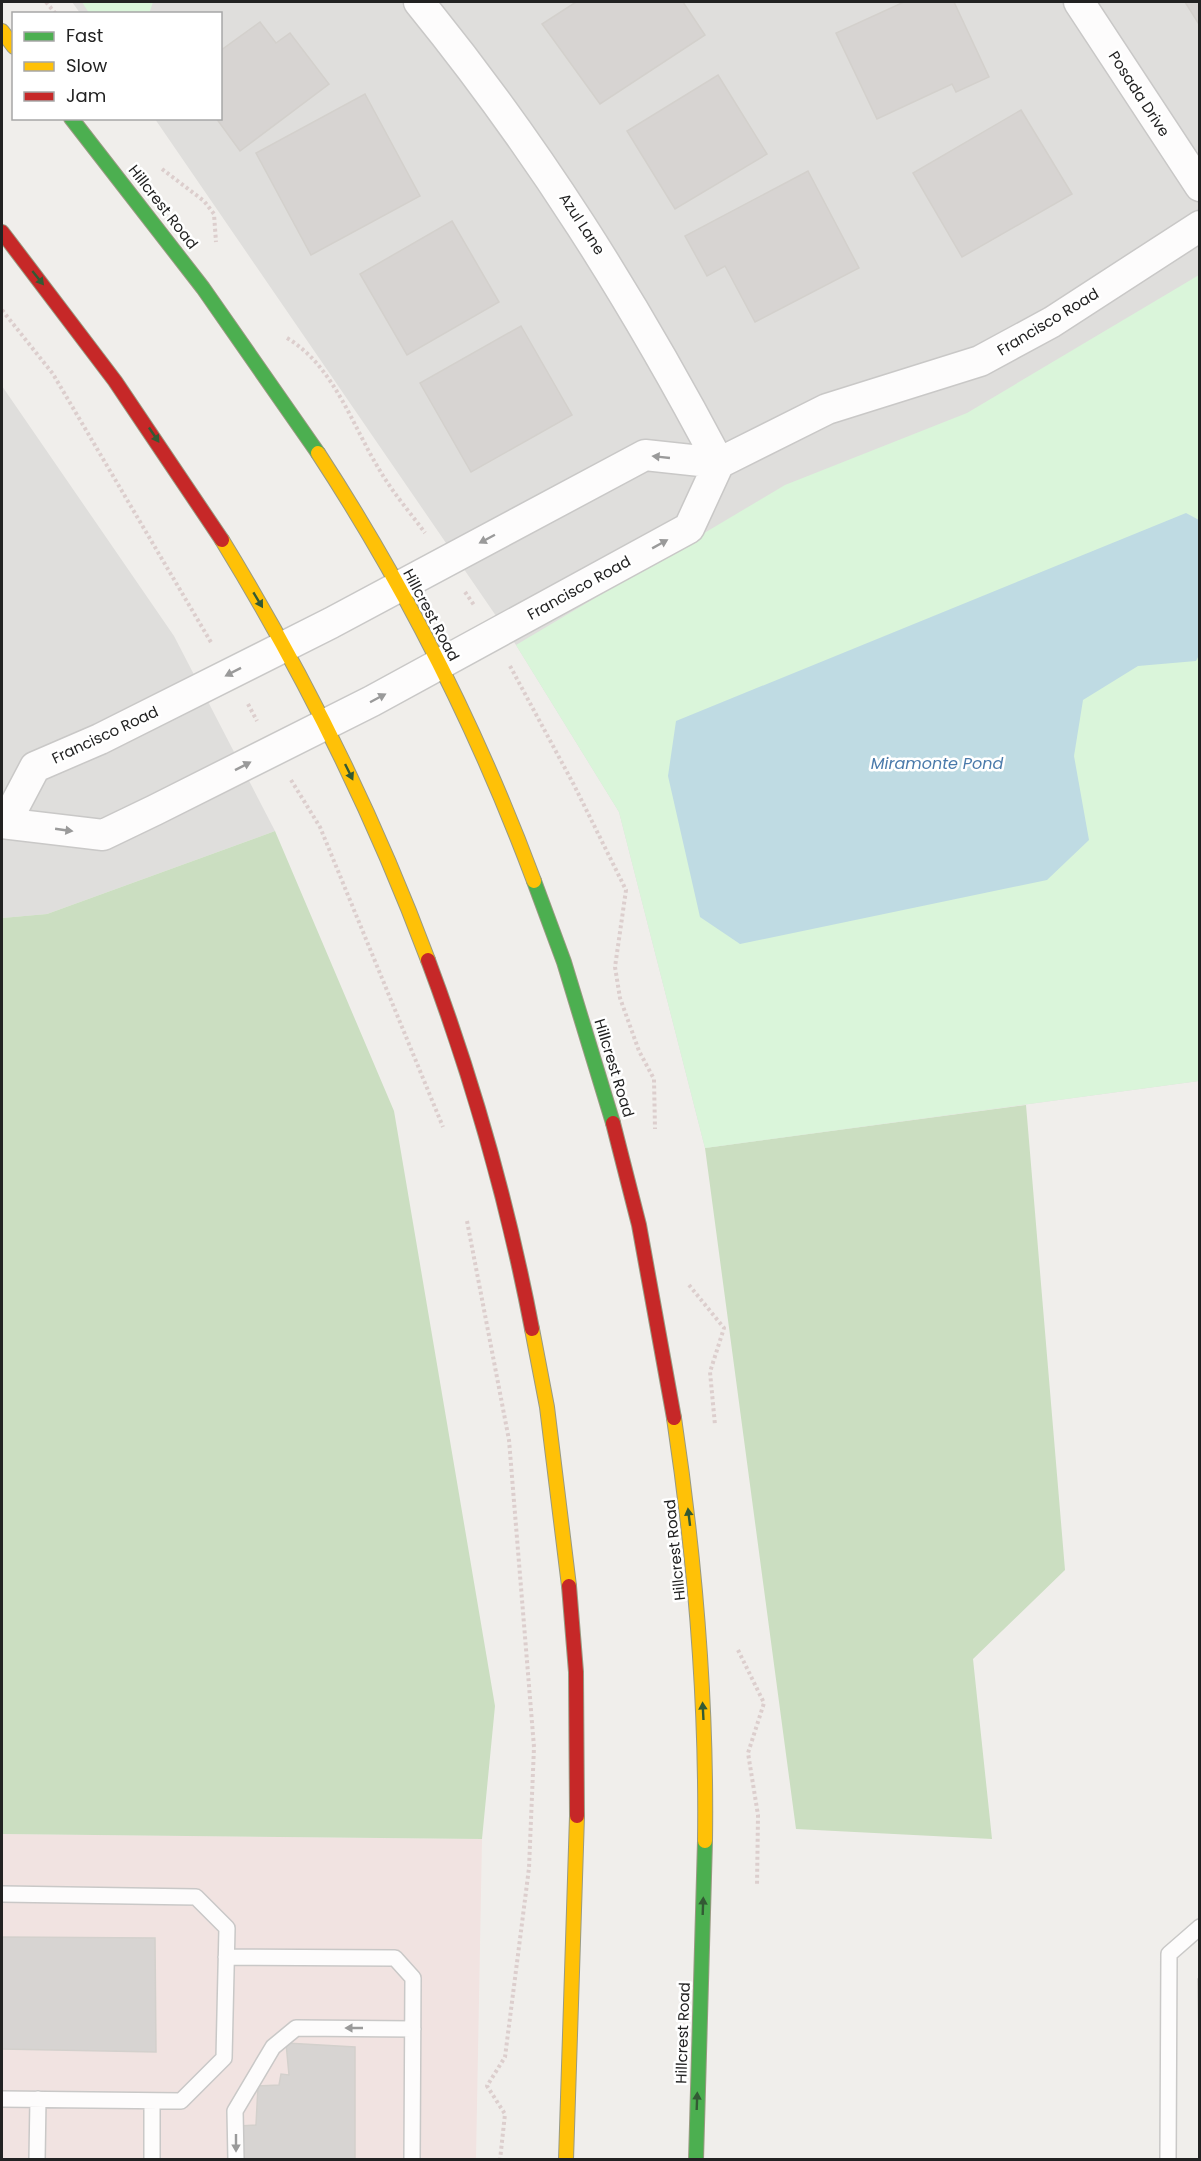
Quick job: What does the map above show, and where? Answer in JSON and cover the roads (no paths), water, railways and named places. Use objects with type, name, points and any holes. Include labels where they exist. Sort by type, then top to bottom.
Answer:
[{"type":"street","name":"Azul Lane","points":[[419,2],[502,108],[592,240],[646,327],[719,463]]},
{"type":"street","name":"Posada Drive","points":[[1079,2],[1200,186]]},
{"type":"street","points":[[2,32],[12,44]]},
{"type":"street","name":"Hillcrest Road","points":[[74,120],[201,282],[259,362],[398,587],[439,665],[514,828],[584,1024],[639,1224],[678,1429],[692,1544],[705,1740],[705,1844],[696,2160]]},
{"type":"street","name":"Francisco Road","points":[[719,463],[689,528],[326,724],[103,835],[4,822],[35,767],[100,739],[285,646],[645,455],[719,463],[826,409],[864,395],[942,375],[1017,344],[1200,226]]},
{"type":"street","points":[[2,232],[52,294],[159,443],[211,521],[285,646],[326,724],[395,874],[432,969],[465,1067],[494,1165],[519,1264],[540,1364],[556,1465],[568,1567],[578,1725],[578,1873],[566,2160]]},
{"type":"lane","points":[[2,1894],[196,1897],[227,1928],[224,2058],[181,2101],[2,2099]]},
{"type":"lane","points":[[1168,2160],[1169,1954],[1200,1928]]},
{"type":"lane","points":[[226,1957],[395,1958],[413,1978],[412,2160]]},
{"type":"lane","points":[[236,2160],[236,2111],[273,2047],[296,2028],[413,2029]]},
{"type":"lane","points":[[38,2099],[38,2160]]},
{"type":"lane","points":[[152,2101],[152,2160]]},
{"type":"water","name":"Miramonte Pond","points":[[1186,513],[1199,520],[1199,655],[1196,661],[1138,666],[1083,700],[1074,756],[1089,840],[1047,880],[740,944],[700,917],[668,776],[676,721]]}]
